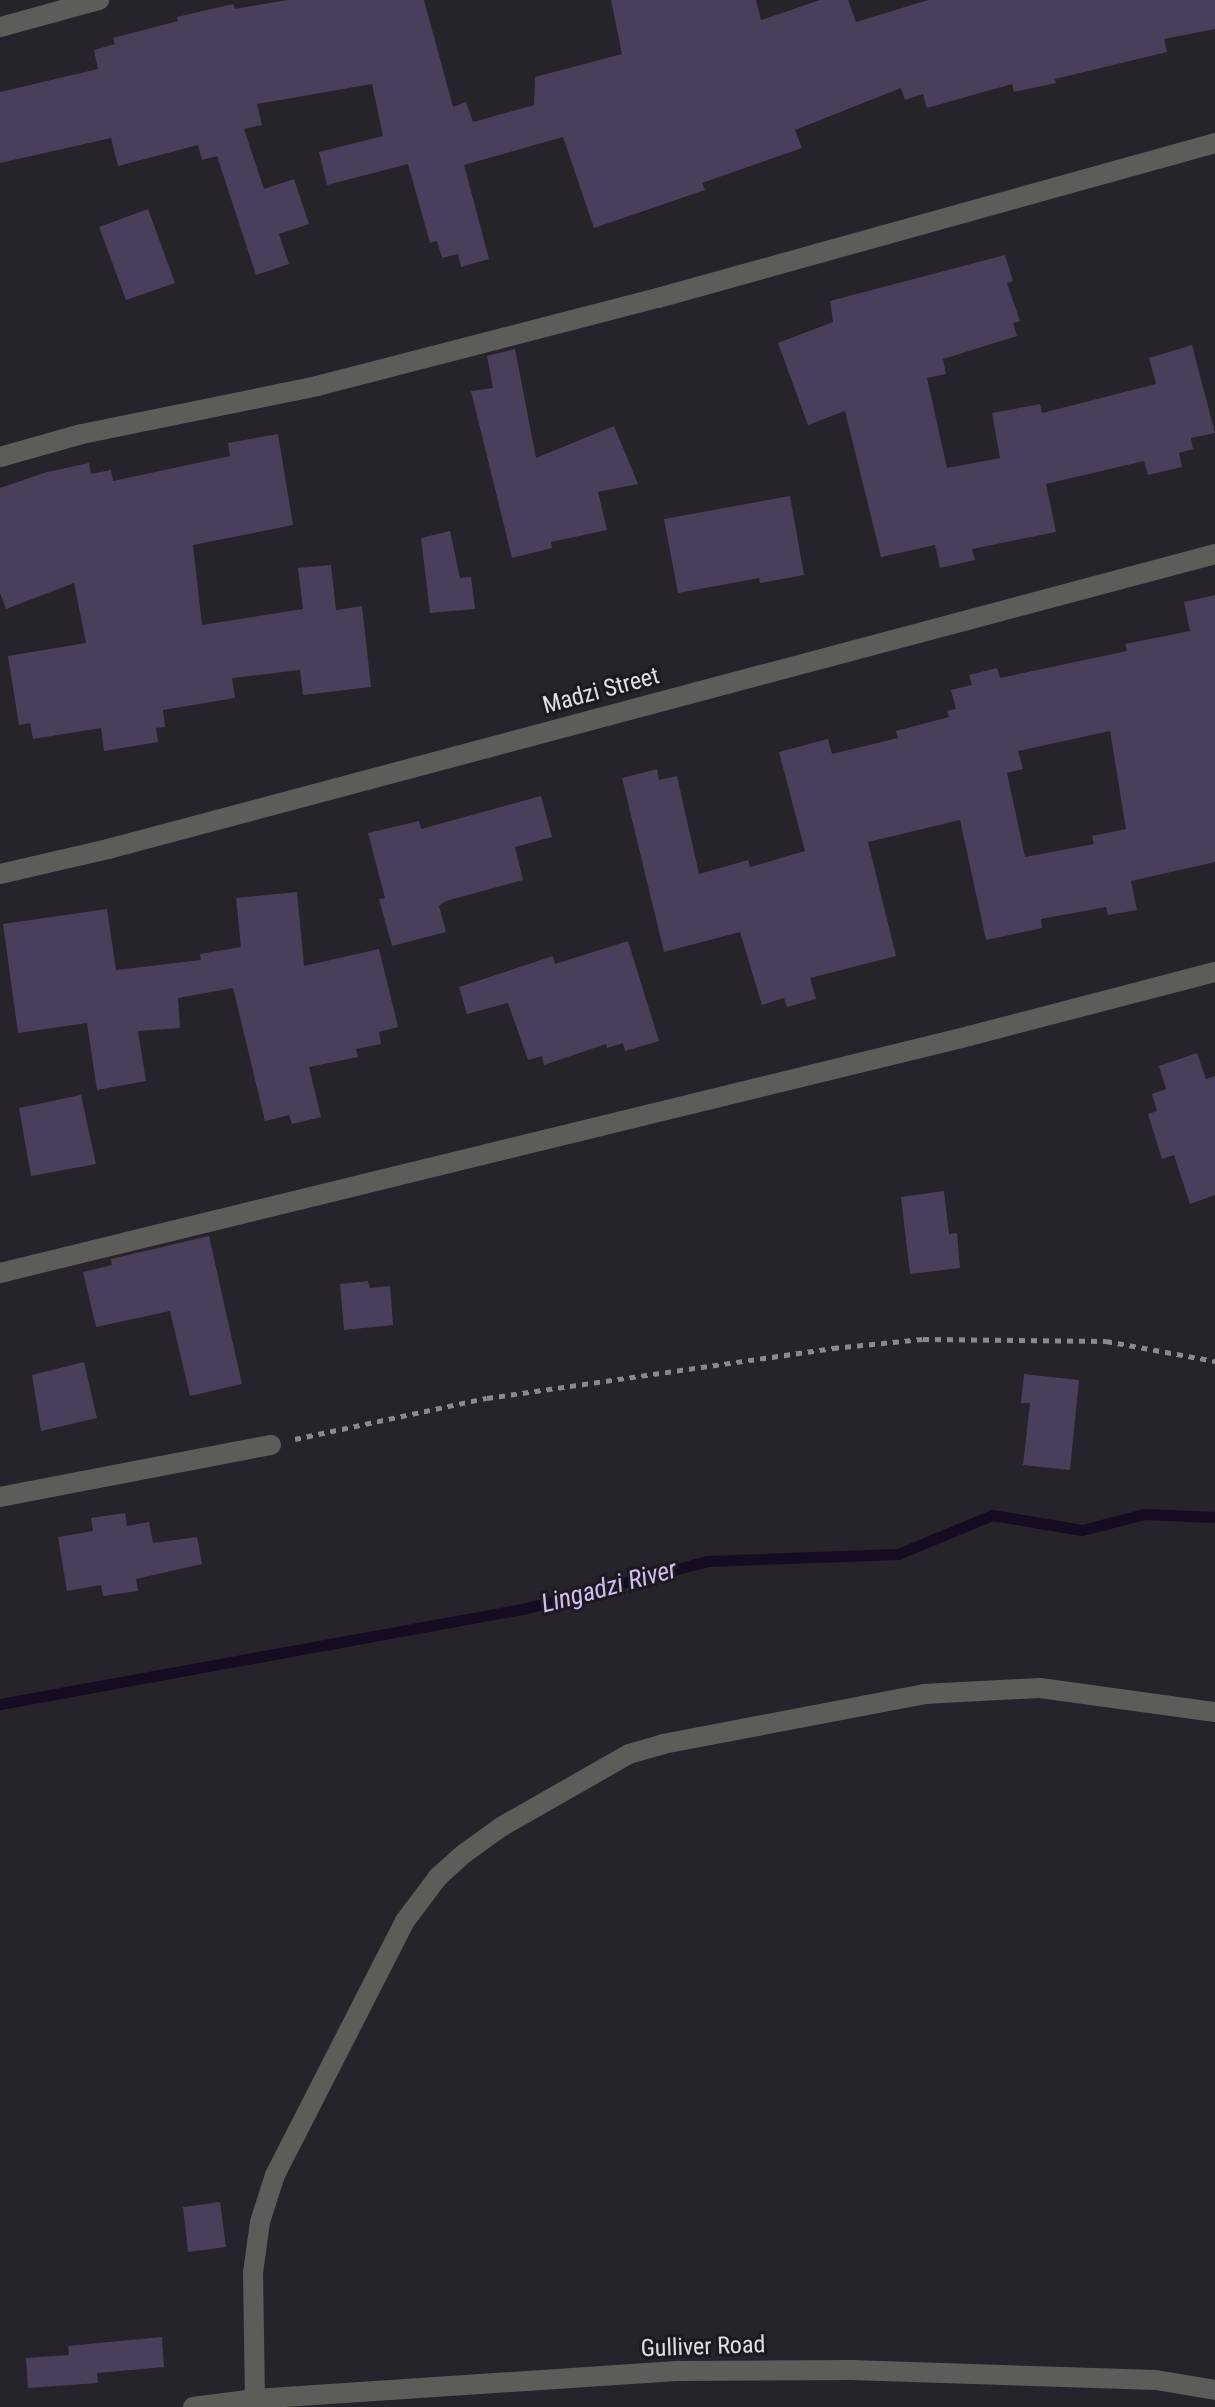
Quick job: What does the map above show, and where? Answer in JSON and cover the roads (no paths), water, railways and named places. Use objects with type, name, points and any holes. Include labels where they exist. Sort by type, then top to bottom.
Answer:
[{"type":"street","points":[[0,27],[99,0]]},
{"type":"street","points":[[0,457],[82,434],[317,386],[878,240],[1215,143]]},
{"type":"street","name":"Madzi Street","points":[[0,874],[108,849],[1215,554]]},
{"type":"street","points":[[0,1273],[969,1036],[1215,972]]},
{"type":"street","points":[[0,1497],[271,1445]]},
{"type":"street","points":[[255,2399],[253,2273],[260,2222],[275,2175],[405,1921],[438,1877],[501,1827],[629,1754],[663,1744],[908,1697],[1040,1688],[1215,1712]]},
{"type":"street","name":"Gulliver Road","points":[[193,2407],[255,2399],[353,2401],[680,2371],[851,2370],[1156,2380],[1215,2390]]},
{"type":"waterway","name":"Lingadzi River","points":[[0,1704],[527,1608],[707,1561],[898,1554],[992,1515],[1082,1530],[1145,1514],[1215,1517]]}]
